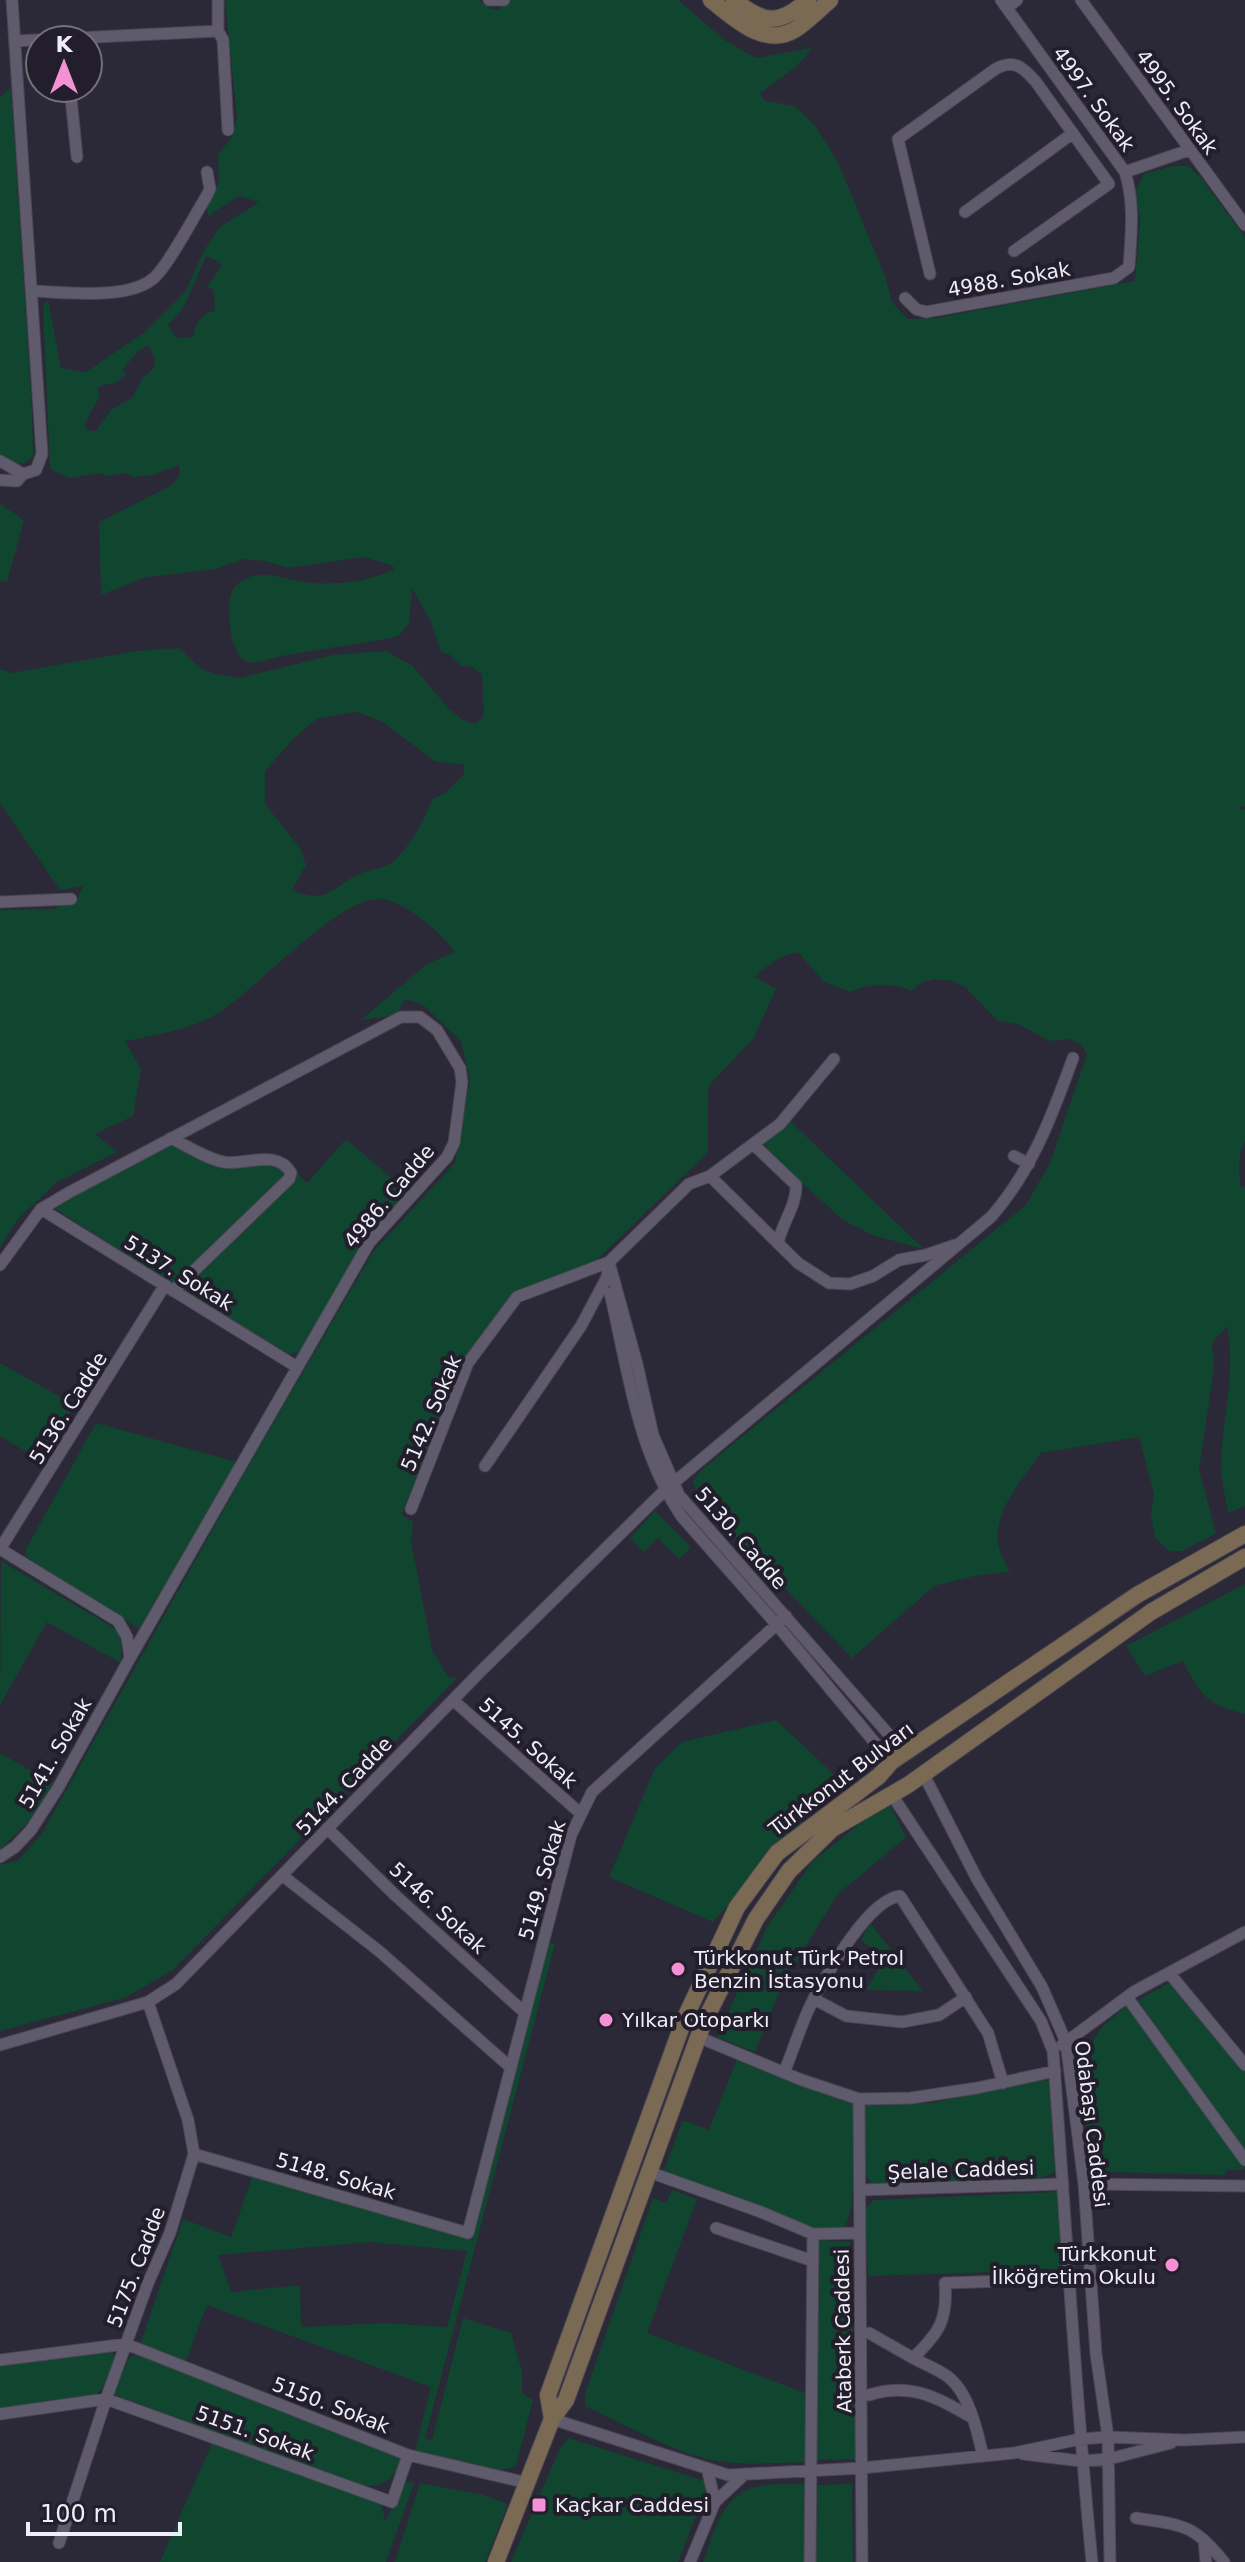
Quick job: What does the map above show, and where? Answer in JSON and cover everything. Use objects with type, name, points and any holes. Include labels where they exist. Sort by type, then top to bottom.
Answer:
[{"type":"street","points":[[0,480],[17,481],[23,474],[36,470],[42,454],[12,0]]},
{"type":"street","points":[[218,0],[228,130]]},
{"type":"street","points":[[489,0],[504,0]]},
{"type":"street","points":[[711,0],[752,30],[773,27],[797,29],[830,0]]},
{"type":"street","points":[[734,0],[773,27]]},
{"type":"street","points":[[773,27],[808,0]]},
{"type":"street","points":[[1004,4],[1017,0]]},
{"type":"street","name":"4995. Sokak","points":[[1081,0],[1245,225]]},
{"type":"street","name":"4997. Sokak","points":[[1004,4],[1125,172],[1130,190],[1132,222],[1129,267],[1123,274]]},
{"type":"street","points":[[104,37],[218,31]]},
{"type":"street","points":[[15,41],[24,41]]},
{"type":"street","points":[[930,274],[898,139],[1008,63],[1022,67],[1047,96],[1109,184],[1014,251]]},
{"type":"street","points":[[1047,96],[1063,85]]},
{"type":"street","points":[[72,104],[77,157]]},
{"type":"street","points":[[965,212],[1073,133]]},
{"type":"street","points":[[1125,172],[1189,150]]},
{"type":"street","points":[[32,291],[122,291],[145,284],[161,269],[206,197],[210,189],[207,172]]},
{"type":"street","name":"4988. Sokak","points":[[905,298],[916,309],[926,312],[1123,274]]},
{"type":"street","points":[[0,461],[23,474]]},
{"type":"street","points":[[0,902],[71,899]]},
{"type":"street","name":"4986. Cadde","points":[[0,1265],[41,1209],[401,1017],[420,1017],[437,1030],[460,1068],[462,1082],[454,1143],[447,1157],[369,1243],[130,1658]]},
{"type":"street","name":"5144. Cadde","points":[[0,2045],[148,2002],[176,1984],[453,1700],[669,1487],[964,1242],[1006,1200],[1049,1124],[1073,1058]]},
{"type":"street","points":[[485,1466],[581,1326],[607,1277],[609,1262],[689,1184],[710,1176],[780,1124],[834,1059]]},
{"type":"street","name":"5136. Cadde","points":[[0,1549],[169,1288],[289,1179],[291,1173],[287,1167],[265,1159],[223,1162],[171,1138]]},
{"type":"street","points":[[754,1145],[796,1185],[796,1195],[778,1243]]},
{"type":"street","points":[[1014,1156],[1029,1164]]},
{"type":"street","points":[[710,1176],[813,1275],[829,1283],[850,1284],[873,1276],[899,1260],[964,1242]]},
{"type":"street","name":"5137. Sokak","points":[[41,1209],[297,1367]]},
{"type":"street","name":"5130. Cadde","points":[[609,1262],[669,1487]]},
{"type":"street","name":"5142. Sokak","points":[[411,1509],[468,1363],[517,1297],[609,1262]]},
{"type":"street","name":"5130. Cadde","points":[[607,1277],[650,1458],[669,1487],[898,1758]]},
{"type":"street","name":"Türkkonut Bulvarı","points":[[552,2419],[548,2395],[684,2020],[737,1907],[777,1853],[879,1776],[898,1758],[1137,1595],[1245,1534]]},
{"type":"street","points":[[0,1549],[118,1621],[127,1637],[130,1658]]},
{"type":"street","name":"Türkkonut Bulvarı","points":[[496,2562],[552,2419],[566,2400],[698,2037],[756,1919],[789,1871],[832,1829],[892,1795],[1151,1612],[1245,1557]]},
{"type":"street","name":"5149. Sokak","points":[[468,2233],[571,1835],[580,1813],[592,1792],[782,1621]]},
{"type":"street","name":"5141. Sokak","points":[[0,1857],[15,1847],[37,1822],[130,1658]]},
{"type":"street","name":"5145. Sokak","points":[[453,1700],[580,1813]]},
{"type":"street","points":[[898,1758],[923,1773]]},
{"type":"street","name":"Odabaşı Caddesi","points":[[923,1773],[977,1879],[1042,1987],[1066,2042],[1084,2184],[1096,2354],[1108,2437],[1110,2562]]},
{"type":"street","points":[[879,1776],[892,1795]]},
{"type":"street","name":"Odabaşı Caddesi","points":[[892,1795],[1041,2021],[1053,2051],[1081,2461],[1092,2562]]},
{"type":"street","name":"5146. Sokak","points":[[327,1828],[396,1896],[525,2013]]},
{"type":"street","points":[[283,1876],[379,1951],[510,2067]]},
{"type":"street","points":[[784,2073],[814,1999],[866,1918],[894,1897],[900,1896],[988,2033],[1003,2083]]},
{"type":"street","points":[[1053,2051],[1127,1997],[1244,1934]]},
{"type":"street","points":[[1170,1974],[1245,2065]]},
{"type":"street","points":[[814,1999],[846,2016],[902,2022],[939,2015],[966,1997]]},
{"type":"street","points":[[1127,1997],[1245,2160]]},
{"type":"street","name":"5175. Cadde","points":[[59,2543],[106,2399],[148,2283],[170,2233],[194,2154],[188,2120],[148,2002]]},
{"type":"street","points":[[698,2037],[784,2073],[859,2099],[911,2098],[1055,2071]]},
{"type":"street","name":"Ataberk Caddesi","points":[[859,2099],[862,2562]]},
{"type":"street","name":"5148. Sokak","points":[[194,2154],[468,2233]]},
{"type":"street","points":[[649,2172],[813,2234],[860,2233]]},
{"type":"street","name":"Şelale Caddesi","points":[[860,2190],[1063,2184]]},
{"type":"street","points":[[1084,2184],[1245,2186]]},
{"type":"street","points":[[716,2228],[813,2261]]},
{"type":"street","points":[[810,2562],[813,2234]]},
{"type":"street","points":[[913,2358],[938,2332],[947,2307],[945,2283],[1005,2281]]},
{"type":"street","points":[[869,2333],[947,2376],[961,2390],[983,2456]]},
{"type":"street","points":[[0,2360],[126,2344]]},
{"type":"street","name":"5150. Sokak","points":[[126,2344],[408,2455],[528,2483]]},
{"type":"street","points":[[869,2395],[889,2389],[915,2391],[971,2417]]},
{"type":"street","points":[[0,2414],[106,2399]]},
{"type":"street","name":"5151. Sokak","points":[[106,2399],[392,2502],[408,2455]]},
{"type":"street","points":[[552,2419],[728,2475],[862,2468],[1014,2453],[1080,2439],[1245,2437]]},
{"type":"street","points":[[1014,2453],[1081,2461],[1109,2459],[1185,2440]]},
{"type":"street","points":[[707,2468],[715,2502]]},
{"type":"street","points":[[690,2562],[715,2502],[745,2474]]},
{"type":"street","points":[[1136,2518],[1185,2526],[1204,2540],[1224,2562]]},
{"type":"street","points":[[1204,2540],[1206,2562]]},
{"type":"green space","points":[[225,0],[479,0],[489,8],[500,10],[502,4],[512,0],[678,0],[726,41],[756,58],[812,48],[794,67],[760,93],[765,101],[795,106],[815,126],[837,160],[885,276],[892,302],[908,319],[937,318],[1135,281],[1140,223],[1136,190],[1144,174],[1173,166],[1188,166],[1201,178],[1245,237],[1245,806],[1236,808],[1245,810],[1245,1141],[1239,1164],[1241,1188],[1245,1187],[1245,1506],[1228,1513],[1222,1475],[1230,1362],[1227,1326],[1212,1343],[1214,1367],[1199,1470],[1216,1533],[1183,1551],[1170,1551],[1155,1538],[1151,1514],[1154,1494],[1139,1437],[1041,1453],[1017,1486],[1000,1522],[999,1548],[1010,1572],[978,1575],[934,1586],[852,1658],[698,1497],[693,1481],[701,1470],[1026,1205],[1050,1163],[1087,1054],[1081,1044],[1068,1039],[1050,1041],[1018,1024],[998,1021],[965,987],[952,981],[934,979],[923,982],[911,991],[881,985],[851,992],[824,982],[798,952],[786,956],[755,977],[776,989],[753,1039],[711,1083],[708,1092],[708,1152],[593,1264],[512,1295],[464,1362],[401,1515],[413,1521],[411,1541],[432,1650],[448,1677],[457,1678],[174,1969],[127,1997],[0,2031],[0,1865],[18,1860],[41,1835],[246,1470],[373,1252],[455,1163],[470,1080],[461,1041],[423,1005],[405,999],[396,1015],[361,1020],[427,964],[455,952],[431,926],[397,904],[376,899],[358,904],[316,931],[213,1016],[183,1028],[125,1041],[141,1069],[133,1116],[95,1134],[117,1152],[57,1182],[18,1219],[0,1247],[0,910],[55,909],[61,904],[76,901],[83,886],[60,890],[0,803],[0,669],[11,673],[137,651],[179,648],[200,668],[214,674],[240,678],[333,655],[385,651],[412,665],[448,708],[463,720],[475,724],[484,716],[482,674],[472,667],[460,665],[449,654],[441,652],[431,622],[412,588],[409,623],[399,636],[255,663],[244,660],[237,651],[231,633],[229,604],[233,590],[245,579],[269,575],[311,583],[343,583],[384,574],[394,570],[393,566],[364,557],[288,568],[244,559],[216,569],[146,577],[101,595],[99,522],[172,485],[180,475],[179,465],[152,475],[135,477],[125,473],[107,476],[99,473],[69,478],[50,469],[43,306],[48,299],[61,368],[86,372],[145,332],[185,292],[205,249],[220,227],[259,202],[239,196],[208,216],[207,208],[219,182],[218,155],[233,135],[237,117]],"holes":[[[206,256],[219,262],[221,267],[207,287],[214,290],[215,310],[200,320],[193,337],[177,338],[168,325],[184,307]],[[148,345],[155,359],[154,368],[142,378],[133,397],[111,410],[96,431],[88,430],[84,426],[100,395],[97,389],[115,383],[126,374],[123,369],[138,351]],[[357,712],[381,721],[435,761],[464,765],[464,774],[445,793],[432,799],[416,833],[393,862],[364,872],[330,892],[315,896],[292,890],[306,865],[300,848],[265,804],[265,771],[294,738],[318,718]]]},
{"type":"green space","points":[[11,88],[32,409],[33,457],[23,464],[0,456],[0,97]]},
{"type":"green space","points":[[0,504],[24,520],[7,582],[0,580]]},
{"type":"green space","points":[[790,1121],[924,1249],[872,1235],[843,1220],[761,1146]]},
{"type":"green space","points":[[346,1139],[408,1192],[359,1249],[301,1352],[289,1354],[184,1291],[298,1174],[307,1183]]},
{"type":"green space","points":[[170,1143],[282,1169],[284,1177],[173,1284],[54,1208]]},
{"type":"green space","points":[[0,1363],[75,1405],[40,1460],[0,1436]]},
{"type":"green space","points":[[96,1423],[237,1462],[139,1629],[25,1556],[26,1549]]},
{"type":"green space","points":[[655,1511],[691,1547],[679,1559],[658,1538],[644,1552],[630,1538]]},
{"type":"green space","points":[[1,1561],[117,1630],[122,1644],[121,1663],[47,1622],[0,1705]]},
{"type":"green space","points":[[1245,1584],[1245,1714],[1206,1697],[1183,1661],[1145,1676],[1126,1646]]},
{"type":"green space","points":[[776,1720],[840,1780],[713,1922],[609,1877],[655,1768],[682,1742]]},
{"type":"green space","points":[[0,1753],[53,1783],[30,1821],[0,1849]]},
{"type":"green space","points":[[888,1801],[906,1837],[837,1895],[781,1987],[755,2052],[717,2037],[767,1927],[812,1862]]},
{"type":"green space","points":[[870,1923],[923,1991],[866,1990],[885,1958],[861,1940]]},
{"type":"green space","points":[[550,1942],[555,1944],[425,2438],[432,2441],[463,2318],[511,2333],[522,2371],[522,2393],[533,2400],[516,2466],[507,2469],[481,2468],[415,2451],[431,2387],[207,2305],[185,2363],[140,2345],[183,2219],[231,2237],[253,2175],[472,2235]],"holes":[[[371,2242],[467,2251],[447,2327],[385,2323],[301,2327],[300,2285],[231,2292],[218,2255]]]},
{"type":"green space","points":[[1169,1983],[1245,2073],[1245,2154],[1138,2000]]},
{"type":"green space","points":[[1127,2005],[1245,2168],[1243,2170],[1227,2170],[1224,2175],[1107,2172],[1097,2170],[1090,2164],[1081,2063],[1100,2029]]},
{"type":"green space","points":[[738,2057],[853,2100],[853,2190],[851,2208],[842,2230],[811,2228],[663,2172],[683,2120],[709,2130]]},
{"type":"green space","points":[[1042,2080],[1049,2082],[1055,2172],[1029,2182],[873,2186],[866,2176],[865,2103],[932,2103]]},
{"type":"green space","points":[[672,2190],[697,2199],[647,2333],[805,2393],[805,2462],[747,2464],[711,2460],[665,2444],[585,2406],[585,2394],[653,2198],[666,2203]]},
{"type":"green space","points":[[1059,2192],[1063,2270],[868,2276],[865,2208],[874,2200]]},
{"type":"green space","points":[[818,2240],[850,2242],[856,2459],[816,2460]]},
{"type":"green space","points":[[109,2350],[116,2357],[102,2389],[95,2396],[0,2409],[0,2363]]},
{"type":"green space","points":[[138,2354],[401,2457],[396,2470],[384,2482],[364,2486],[115,2395],[113,2391],[129,2358]]},
{"type":"green space","points":[[568,2438],[705,2481],[705,2492],[678,2562],[511,2562],[560,2448]]},
{"type":"green space","points":[[212,2443],[381,2501],[385,2522],[404,2481],[414,2483],[386,2562],[160,2562]]},
{"type":"green space","points":[[420,2483],[483,2495],[508,2504],[485,2562],[395,2562]]},
{"type":"green space","points":[[805,2484],[804,2562],[703,2562],[720,2517],[734,2498],[755,2487]]},
{"type":"green space","points":[[852,2484],[853,2562],[816,2562],[817,2485]]},
{"type":"place","name":"Türkkonut Türk Petrol Benzin İstasyonu","points":[[678,1969]]},
{"type":"place","name":"Yılkar Otoparkı","points":[[606,2020]]},
{"type":"place","name":"Türkkonut İlköğretim Okulu","points":[[1172,2265]]},
{"type":"place","name":"Kaçkar Caddesi","points":[[539,2505]]}]
